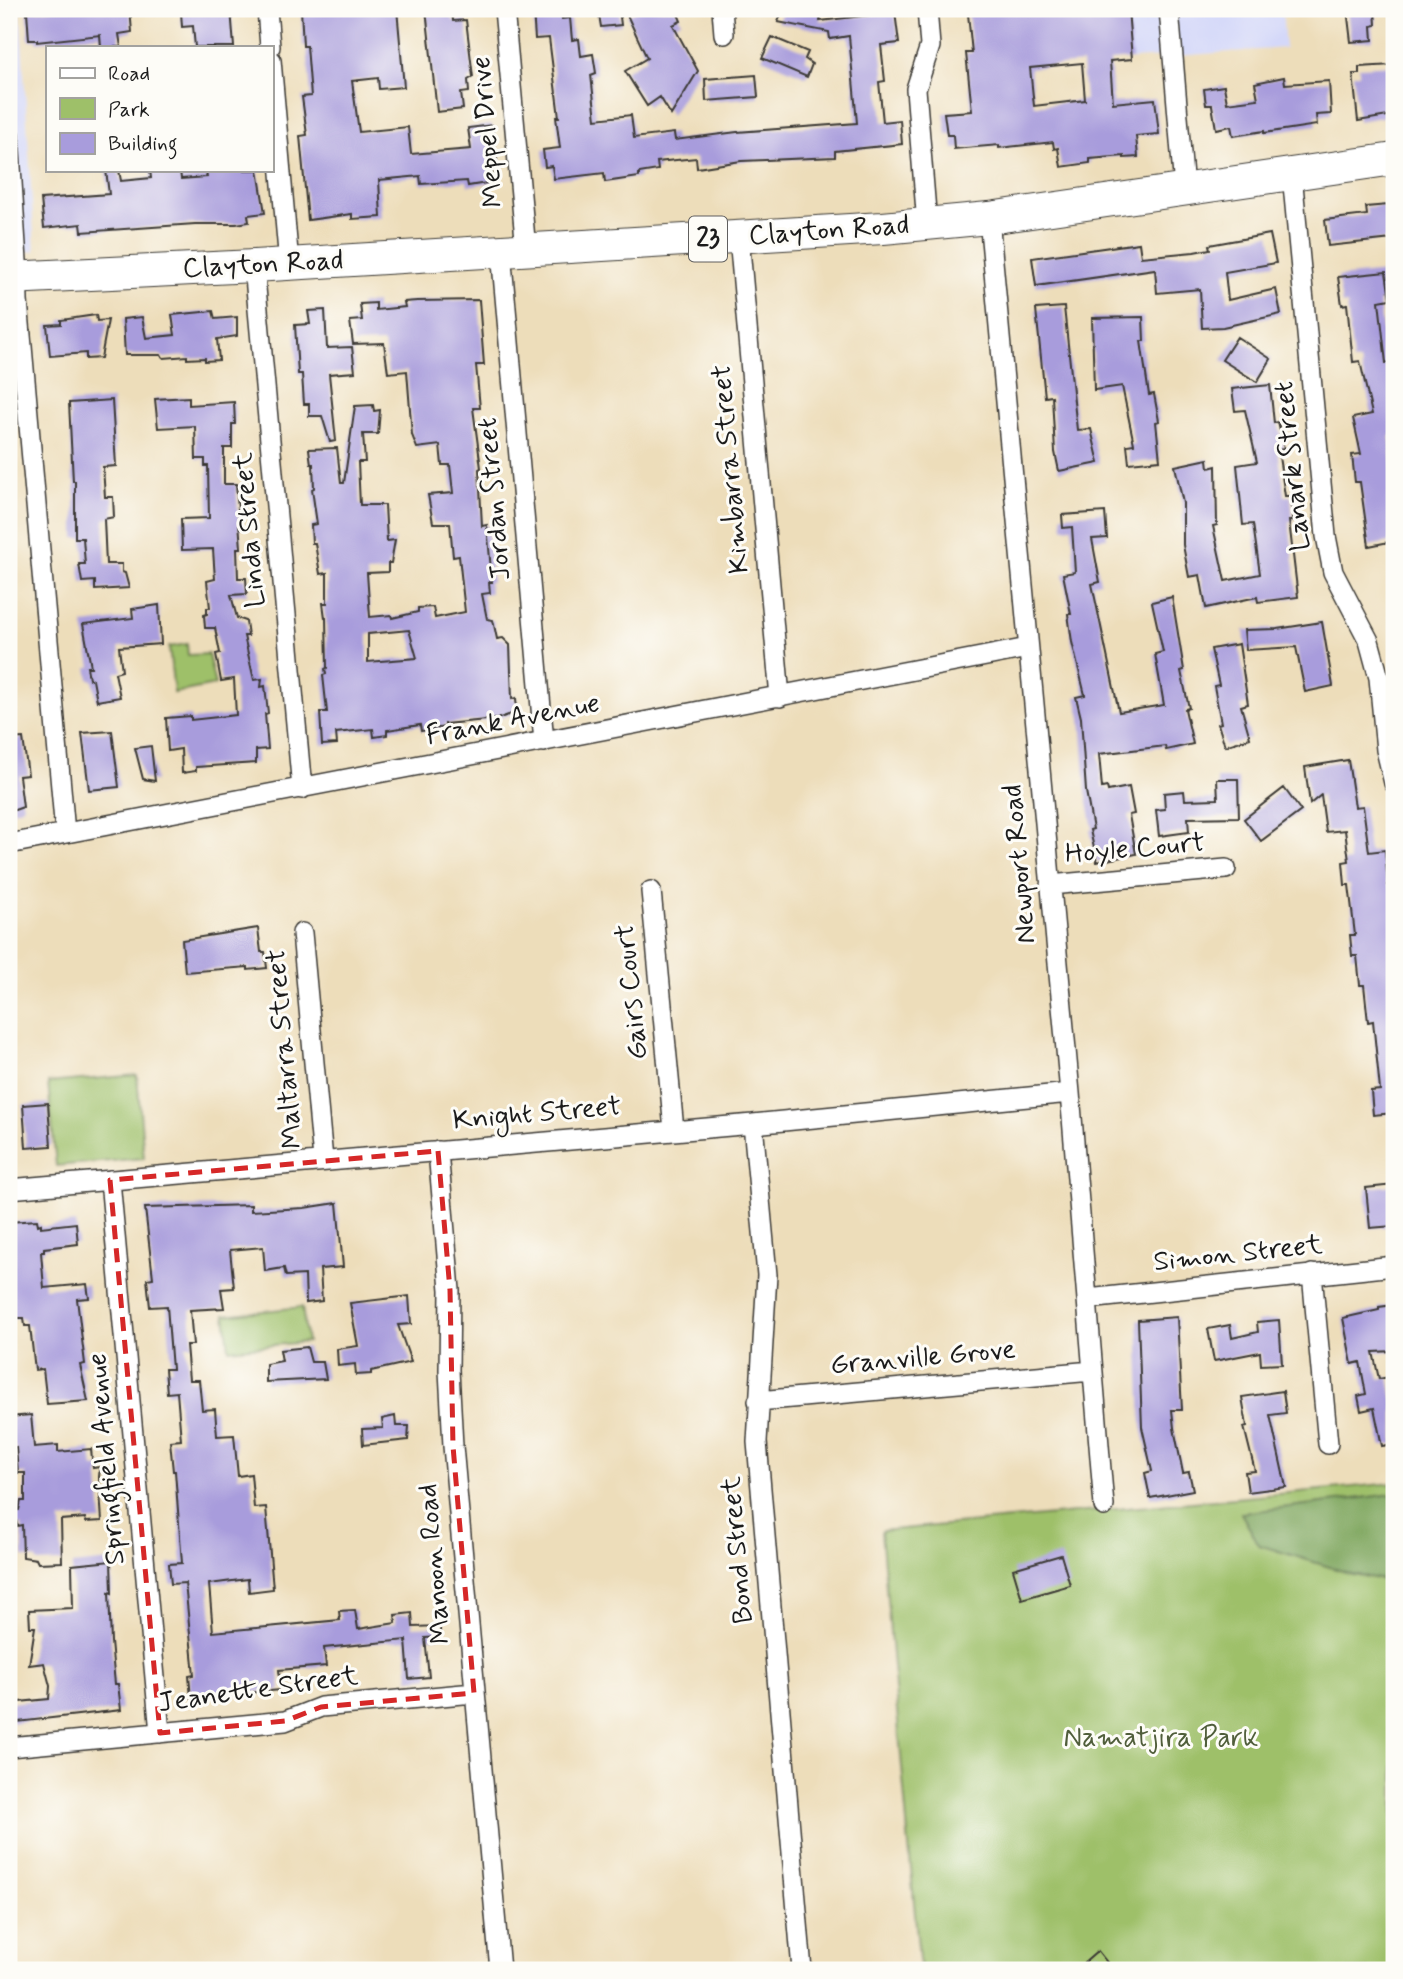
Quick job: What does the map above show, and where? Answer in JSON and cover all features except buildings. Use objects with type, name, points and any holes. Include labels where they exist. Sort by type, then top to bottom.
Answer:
[{"type":"main road","name":"Clayton Road","points":[[13,277],[289,264],[928,224],[989,218],[1394,159]]},
{"type":"street","points":[[267,9],[270,46]]},
{"type":"street","name":"Meppel Drive","points":[[504,9],[513,251]]},
{"type":"street","points":[[722,9],[724,34]]},
{"type":"street","points":[[927,9],[930,46],[916,89],[928,224]]},
{"type":"street","points":[[1169,9],[1184,189]]},
{"type":"street","points":[[273,83],[289,264]]},
{"type":"street","points":[[9,135],[13,277],[18,301],[65,833]]},
{"type":"street","name":"Lanark Street","points":[[1292,174],[1326,536],[1333,572],[1370,640],[1379,678],[1386,750],[1394,783]]},
{"type":"street","name":"Newport Road","points":[[989,218],[1070,1093],[1104,1506]]},
{"type":"street","name":"Kimbarra Street","points":[[738,237],[780,697]]},
{"type":"street","name":"Jordan Street","points":[[513,251],[544,742]]},
{"type":"street","name":"Linda Street","points":[[254,266],[302,789]]},
{"type":"street","name":"Frank Avenue","points":[[9,844],[1028,648]]},
{"type":"street","name":"Hoyle Court","points":[[1050,886],[1226,869]]},
{"type":"street","name":"Gairs Court","points":[[651,891],[674,1130]]},
{"type":"street","name":"Maltarra Street","points":[[302,933],[323,1160]]},
{"type":"street","name":"Knight Street","points":[[9,1189],[752,1125],[1070,1093]]},
{"type":"street","name":"Bond Street","points":[[752,1125],[767,1275],[757,1442],[802,1970]]},
{"type":"street","name":"Manoon Road","points":[[438,1151],[450,1290],[449,1370],[453,1446],[500,1970]]},
{"type":"street","name":"Springfield Avenue","points":[[110,1180],[160,1733]]},
{"type":"street","name":"Simon Street","points":[[1088,1299],[1394,1266]]},
{"type":"street","points":[[1312,1274],[1328,1444]]},
{"type":"street","name":"Granville Grove","points":[[758,1401],[1092,1371]]},
{"type":"street","name":"Jeanette Street","points":[[9,1747],[285,1721],[321,1707],[474,1693]]},
{"type":"highlighted area","points":[[438,1151],[450,1290],[453,1446],[474,1693],[321,1707],[285,1721],[160,1733],[110,1180]]},
{"type":"shaded area","points":[[9,9],[20,9],[35,251],[9,253]]},
{"type":"shaded area","points":[[1033,9],[1282,9],[1285,48],[1038,66]]},
{"type":"green space","points":[[187,644],[188,655],[208,654],[215,685],[174,693],[169,647]]},
{"type":"green space","points":[[137,1075],[144,1158],[56,1166],[48,1083]]},
{"type":"green space","points":[[302,1307],[307,1342],[229,1349],[225,1315]]},
{"type":"green space","name":"Namatjira Park","points":[[1394,1483],[1394,1970],[920,1970],[881,1531]]},
{"type":"green space","points":[[1394,1494],[1394,1582],[1352,1574],[1259,1545],[1241,1513]]}]
